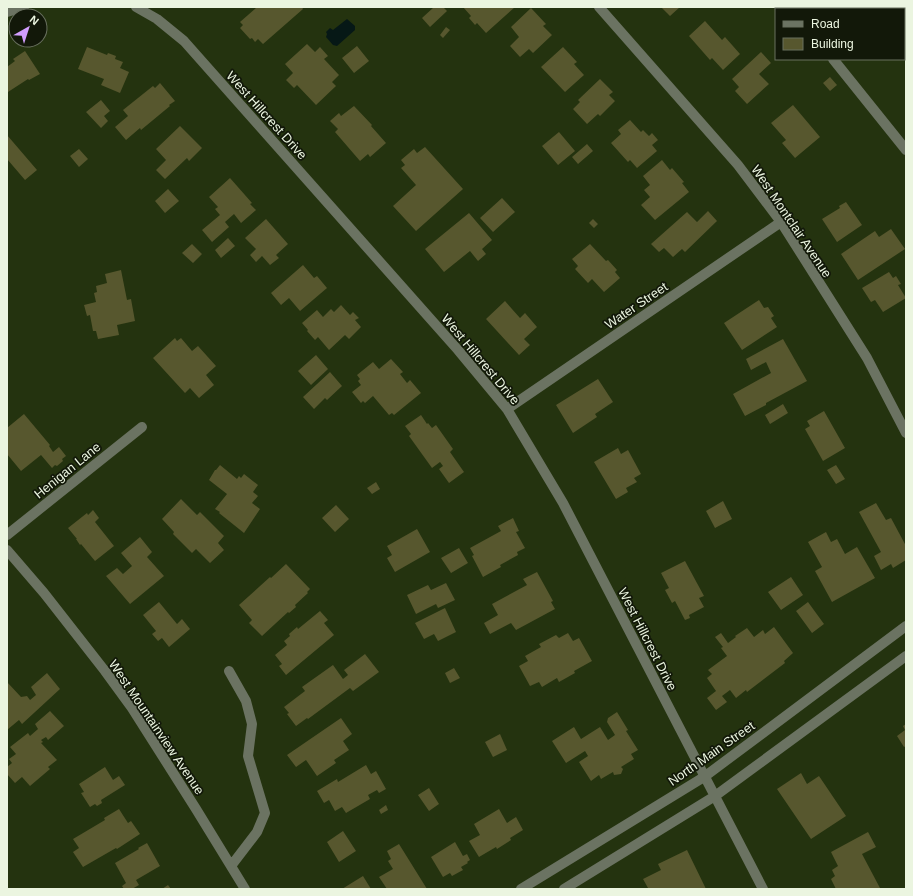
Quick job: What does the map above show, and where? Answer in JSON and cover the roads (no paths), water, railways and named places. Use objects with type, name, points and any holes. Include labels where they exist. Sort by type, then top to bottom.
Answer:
[{"type":"street","points":[[7,12],[24,7]]},
{"type":"street","name":"West Hillcrest Drive","points":[[136,7],[157,19],[184,41],[458,350],[507,408],[564,503],[763,889]]},
{"type":"street","name":"West Montclair Avenue","points":[[599,7],[738,165],[781,222],[867,358],[906,433]]},
{"type":"street","points":[[834,60],[906,150]]},
{"type":"street","name":"Water Street","points":[[507,408],[781,222]]},
{"type":"street","name":"Henigan Lane","points":[[7,535],[142,427]]},
{"type":"street","name":"West Mountainview Avenue","points":[[7,550],[44,593],[132,708],[245,889]]},
{"type":"street","name":"North Main Street","points":[[521,889],[704,776],[906,626]]},
{"type":"street","points":[[564,889],[714,796],[906,656]]},
{"type":"street","points":[[229,671],[246,701],[252,724],[248,756],[265,813],[257,832],[230,866]]}]
